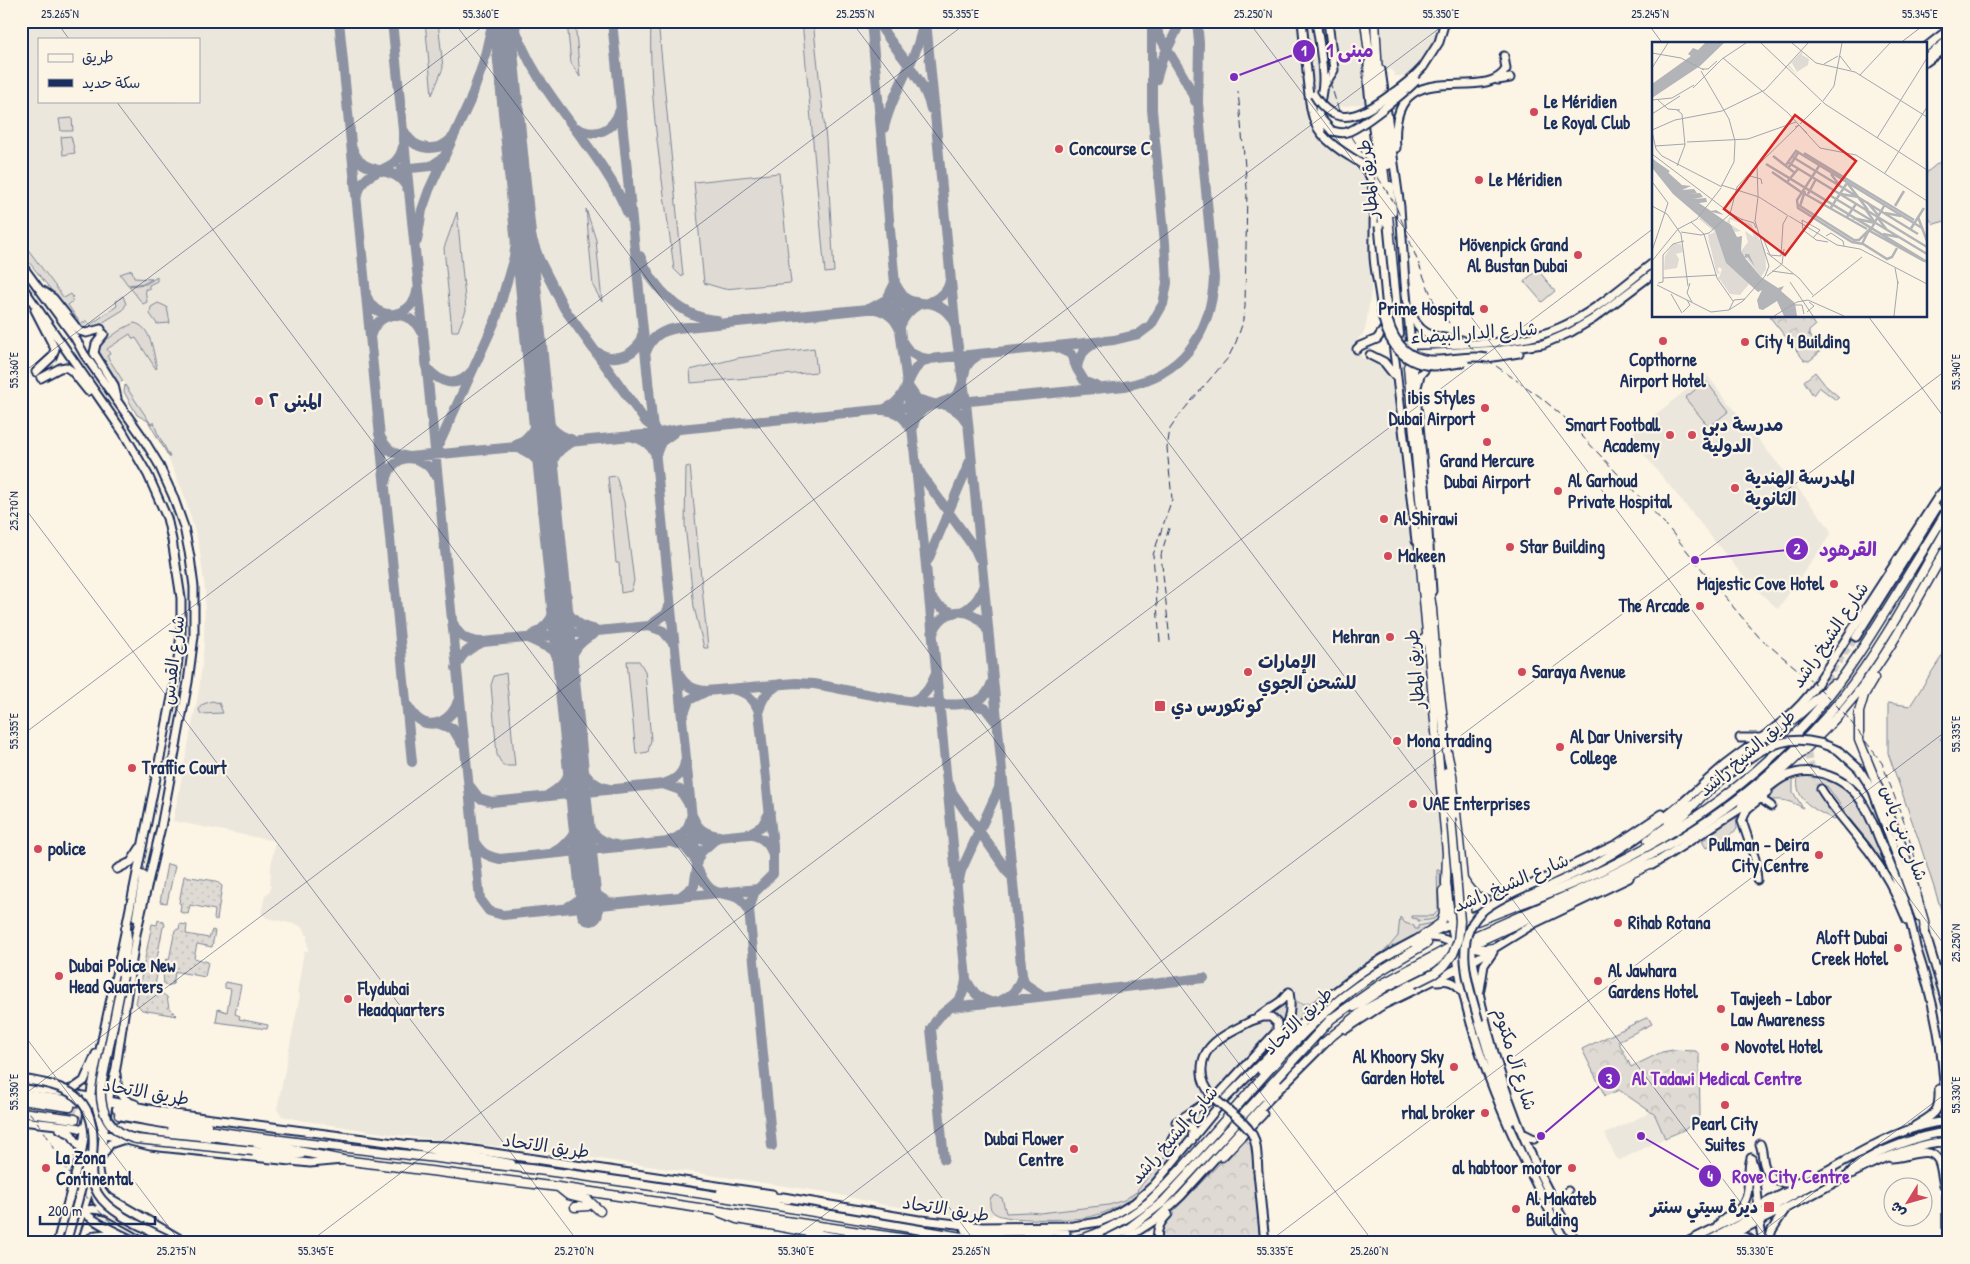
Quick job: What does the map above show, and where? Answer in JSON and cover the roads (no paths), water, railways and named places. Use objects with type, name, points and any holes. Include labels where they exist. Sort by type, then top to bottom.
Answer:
[{"type":"highway","name":"طريق المطار","points":[[1366,21],[1385,183],[1400,338]]},
{"type":"highway","name":"طريق المطار","points":[[1375,25],[1400,338]]},
{"type":"highway","points":[[1928,49],[1949,33]]},
{"type":"highway","points":[[1928,56],[1949,40]]},
{"type":"highway","name":"طريق المطار","points":[[1453,924],[1446,883],[1447,853],[1405,368],[1431,597],[1436,662],[1467,919]]},
{"type":"highway","points":[[1948,509],[1949,496]]},
{"type":"highway","name":"طريق الشيخ راشد","points":[[1477,921],[1576,882],[1632,854],[1694,818],[1747,778],[1802,726],[1844,674],[1877,626],[1948,509]]},
{"type":"highway","name":"طريق الشيخ راشد","points":[[1474,941],[1666,846],[1712,818],[1767,775],[1802,743],[1841,700],[1878,646],[1949,525]]},
{"type":"highway","points":[[1742,806],[1783,770],[1826,728],[1857,693],[1903,624],[1949,544]]},
{"type":"highway","points":[[1903,624],[1898,639],[1864,695],[1859,712],[1858,731],[1862,749],[1903,849],[1926,934]]},
{"type":"highway","points":[[1418,645],[1427,636]]},
{"type":"highway","points":[[1841,700],[1855,689],[1888,648]]},
{"type":"highway","points":[[1762,738],[1790,720],[1844,674]]},
{"type":"highway","points":[[1430,755],[1438,763]]},
{"type":"highway","points":[[1322,1044],[1364,1010],[1435,973],[1445,965],[1453,954],[1458,941],[1460,921],[1447,778],[1449,763]]},
{"type":"highway","points":[[1632,854],[1684,814],[1706,792]]},
{"type":"highway","points":[[1460,850],[1465,843]]},
{"type":"highway","points":[[1597,887],[1666,846]]},
{"type":"highway","points":[[1447,853],[1453,924],[1459,934],[1474,941],[1483,949],[1493,948]]},
{"type":"highway","points":[[1474,941],[1656,862]]},
{"type":"highway","points":[[1463,878],[1477,898],[1489,902],[1506,903]]},
{"type":"highway","name":"طريق الاتحاد","points":[[1064,1243],[1082,1239],[1106,1230],[1128,1218],[1144,1206],[1163,1188],[1306,1030],[1338,1001],[1421,941],[1441,923],[1444,914],[1442,892],[1446,883]]},
{"type":"highway","points":[[1453,924],[1462,926],[1467,919]]},
{"type":"highway","points":[[126,928],[127,939],[123,976],[101,1086],[101,1104],[108,1121],[120,1133],[136,1139],[292,1156],[307,1153]]},
{"type":"highway","name":"طريق الاتحاد","points":[[1100,1243],[1134,1225],[1163,1202],[1331,1019],[1365,993],[1390,978],[1452,948]]},
{"type":"highway","points":[[1250,1090],[1259,1075],[1307,1017]]},
{"type":"highway","points":[[1267,1101],[1273,1090],[1296,1063],[1303,1050]]},
{"type":"highway","points":[[21,1094],[78,1102]]},
{"type":"highway","points":[[21,1100],[70,1109],[21,1105]]},
{"type":"highway","points":[[21,1112],[75,1120]]},
{"type":"highway","name":"طريق الاتحاد","points":[[934,1243],[558,1187],[343,1160],[263,1144],[247,1145],[183,1138],[119,1117],[217,1126],[314,1140],[334,1147],[520,1168],[695,1193],[999,1243]]},
{"type":"highway","points":[[410,1145],[504,1161],[520,1168]]},
{"type":"highway","points":[[558,1187],[568,1195],[586,1199],[600,1211]]},
{"type":"highway","points":[[695,1193],[712,1191],[788,1198]]},
{"type":"highway","points":[[575,1207],[587,1207],[590,1202]]},
{"type":"highway","points":[[716,1210],[726,1216],[738,1219],[819,1234]]},
{"type":"main road","points":[[1302,21],[1311,113],[1316,127],[1324,138],[1362,165],[1370,175],[1375,264],[1387,308],[1400,338],[1410,345],[1425,487],[1432,572],[1431,597]]},
{"type":"main road","points":[[1303,31],[1307,21]]},
{"type":"main road","points":[[1316,21],[1323,87],[1319,117],[1322,130],[1341,151]]},
{"type":"main road","points":[[1323,87],[1334,70],[1328,21]]},
{"type":"main road","points":[[1319,117],[1332,131],[1342,133],[1354,129],[1407,90],[1424,68],[1439,42],[1445,21]]},
{"type":"main road","points":[[1375,25],[1400,207],[1405,283],[1412,316],[1422,330],[1434,337],[1469,343]]},
{"type":"main road","points":[[1928,45],[1949,29]]},
{"type":"main road","points":[[1928,61],[1949,46]]},
{"type":"main road","points":[[1357,350],[1360,346],[1369,344],[1379,337],[1386,326],[1387,308],[1376,150],[1368,76],[1369,52]]},
{"type":"main road","points":[[1495,80],[1506,69],[1504,56]]},
{"type":"main road","points":[[1307,78],[1319,104],[1334,114],[1351,117],[1372,109],[1424,68]]},
{"type":"main road","points":[[1394,168],[1396,158],[1394,134],[1396,118],[1399,110],[1410,97],[1420,90],[1432,86],[1510,78]]},
{"type":"main road","points":[[1376,150],[1379,226],[1388,320],[1391,330],[1398,343],[1408,352],[1425,360],[1438,361],[1475,356],[1488,358]]},
{"type":"main road","name":"شارع القدس","points":[[21,264],[149,447],[165,478],[179,512],[187,542],[194,587],[193,651],[161,827],[136,934],[116,1068],[111,1087],[98,1169]]},
{"type":"main road","name":"شارع الدار البيضاء","points":[[1400,338],[1410,345],[1529,338],[1558,329],[1597,306],[1652,264]]},
{"type":"main road","name":"شارع الدار البيضاء","points":[[1394,354],[1511,349],[1543,344],[1562,337],[1586,323],[1652,274]]},
{"type":"main road","points":[[1405,283],[1400,338],[1394,354],[1416,549],[1424,590]]},
{"type":"main road","name":"شارع القدس","points":[[21,285],[132,446],[159,498],[172,540],[181,598],[181,633],[178,662],[126,928],[90,1098],[86,1130],[77,1172]]},
{"type":"main road","points":[[40,290],[53,298],[79,331],[86,333],[102,332],[94,353],[114,385],[118,401]]},
{"type":"main road","points":[[31,298],[40,322],[55,349],[52,357],[38,375],[60,368],[68,368],[103,405]]},
{"type":"main road","points":[[1387,308],[1384,324],[1390,339],[1400,352],[1413,360],[1434,366],[1522,352],[1543,344]]},
{"type":"main road","points":[[1421,354],[1423,349],[1460,347],[1469,343]]},
{"type":"main road","points":[[1416,399],[1418,380],[1426,366],[1436,359],[1465,352]]},
{"type":"main road","points":[[1370,355],[1388,365],[1398,381]]},
{"type":"main road","points":[[1397,433],[1402,424]]},
{"type":"main road","points":[[1420,430],[1426,438]]},
{"type":"main road","points":[[165,478],[167,466]]},
{"type":"main road","points":[[1425,487],[1430,479]]},
{"type":"main road","points":[[1856,637],[1920,537],[1949,485]]},
{"type":"main road","name":"شارع الشيخ راشد","points":[[1467,919],[1589,866],[1650,829],[1728,762],[1762,738],[1794,711],[1810,694],[1938,497],[1949,485]]},
{"type":"main road","points":[[179,512],[187,518]]},
{"type":"main road","points":[[1740,738],[1762,738]]},
{"type":"main road","name":"شارع بني ياس","points":[[1589,866],[1608,860],[1642,840],[1763,749],[1788,740],[1814,742],[1839,751],[1859,769],[1873,791],[1926,934],[1949,1012]]},
{"type":"main road","points":[[1457,971],[1511,936],[1543,919],[1595,896],[1656,862],[1709,830],[1742,806],[1748,804],[1780,779],[1792,774],[1805,772],[1824,774],[1844,784],[1862,803],[1901,889],[1910,915],[1916,947]]},
{"type":"main road","points":[[1757,880],[1754,858],[1742,821],[1747,810],[1792,774]]},
{"type":"main road","points":[[1513,1133],[1511,1121],[1478,1022],[1465,958],[1466,938],[1471,925],[1479,914],[1489,906],[1624,839],[1697,789]]},
{"type":"main road","points":[[1821,789],[1834,810],[1864,845],[1885,875],[1903,910],[1930,996],[1940,1045],[1948,1132],[1947,1243]]},
{"type":"main road","points":[[1763,796],[1764,801],[1771,806]]},
{"type":"main road","points":[[117,869],[131,862],[143,843]]},
{"type":"main road","points":[[136,934],[136,913],[143,880],[142,875],[137,873]]},
{"type":"main road","name":"طريق المطار","points":[[1467,919],[1474,941],[1473,961]]},
{"type":"main road","name":"شارع الشيخ راشد","points":[[922,1220],[982,1227],[1073,1226],[1099,1222],[1112,1217],[1134,1203],[1154,1185],[1223,1101],[1323,1001],[1354,978],[1453,924]]},
{"type":"main road","name":"طريق المطار","points":[[1453,924],[1452,948],[1457,971]]},
{"type":"main road","points":[[1479,992],[1486,960],[1511,936]]},
{"type":"main road","points":[[1421,941],[1436,937],[1446,940],[1454,949],[1457,971]]},
{"type":"main road","points":[[1446,940],[1452,948],[1466,954],[1473,961]]},
{"type":"main road","points":[[1457,971],[1474,941]]},
{"type":"main road","name":"شارع آل مكتوم","points":[[1473,961],[1497,1061],[1522,1133],[1558,1210],[1577,1243]]},
{"type":"main road","points":[[1119,1243],[1155,1220],[1181,1196],[1203,1174],[1267,1101],[1322,1044],[1372,1012],[1466,966],[1470,968],[1476,977]]},
{"type":"main road","name":"شارع آل مكتوم","points":[[1457,971],[1490,1080],[1504,1117],[1561,1233],[1564,1243]]},
{"type":"main road","points":[[1427,984],[1442,980],[1450,981],[1458,986],[1464,995]]},
{"type":"main road","points":[[1244,1079],[1248,1071],[1269,1051],[1284,1032],[1291,1012],[1289,992],[1281,1002],[1220,1038],[1210,1047],[1203,1059],[1202,1072],[1208,1092],[1244,1125],[1252,1135],[1256,1148],[1265,1243]]},
{"type":"main road","points":[[1176,1122],[1220,1094],[1277,1031],[1277,1023],[1271,1017],[1263,1017],[1251,1021]]},
{"type":"main road","points":[[1940,1045],[1949,1062]]},
{"type":"main road","points":[[100,1051],[101,1062],[96,1088],[99,1093],[105,1094],[111,1087]]},
{"type":"main road","points":[[62,1092],[74,1088],[84,1081],[94,1057],[100,1051]]},
{"type":"main road","points":[[1718,1241],[1817,1176],[1884,1141],[1908,1131],[1931,1117],[1938,1109],[1939,1076],[1942,1067]]},
{"type":"main road","points":[[116,1068],[118,1090],[126,1100],[174,1114]]},
{"type":"main road","points":[[21,1079],[54,1084],[74,1095],[88,1112],[92,1136],[92,1175],[101,1198],[120,1213],[175,1243]]},
{"type":"main road","name":"طريق الاتحاد","points":[[21,1087],[62,1092],[174,1114],[410,1145],[438,1145],[760,1192],[983,1232],[1040,1231],[1066,1233]]},
{"type":"main road","points":[[90,1098],[95,1102],[104,1134]]},
{"type":"main road","points":[[86,1130],[97,1113],[109,1102]]},
{"type":"main road","points":[[1203,1174],[1223,1157],[1264,1114]]},
{"type":"main road","points":[[21,1121],[65,1131],[76,1139],[82,1150]]},
{"type":"main road","points":[[37,1124],[86,1130],[150,1146],[310,1163],[343,1160]]},
{"type":"main road","points":[[1171,1142],[1177,1128],[1184,1124],[1191,1127],[1192,1140]]},
{"type":"main road","points":[[1908,1131],[1948,1132]]},
{"type":"main road","points":[[1685,1243],[1717,1227],[1786,1208],[1848,1176],[1948,1132]]},
{"type":"main road","points":[[1848,1176],[1856,1166],[1900,1144],[1921,1136],[1948,1132]]},
{"type":"main road","points":[[1522,1133],[1529,1134],[1534,1139]]},
{"type":"main road","points":[[66,1243],[82,1186],[92,1136]]},
{"type":"main road","points":[[100,1158],[110,1144],[123,1140]]},
{"type":"main road","points":[[1760,1144],[1766,1170],[1778,1182],[1791,1184],[1808,1177],[1817,1176]]},
{"type":"main road","points":[[1888,1158],[1898,1158],[1921,1152],[1930,1153],[1939,1161],[1946,1191]]},
{"type":"main road","points":[[1717,1227],[1722,1220],[1740,1208],[1746,1199],[1748,1169],[1751,1158],[1755,1172],[1763,1243]]},
{"type":"main road","points":[[1704,1243],[1824,1178],[1837,1165]]},
{"type":"main road","points":[[72,1243],[98,1169]]},
{"type":"main road","points":[[98,1169],[101,1189],[106,1196],[188,1243]]},
{"type":"main road","points":[[77,1172],[74,1194],[83,1210],[97,1221],[138,1243]]},
{"type":"main road","points":[[56,1243],[77,1172]]},
{"type":"main road","points":[[92,1184],[95,1198],[106,1211],[163,1243]]},
{"type":"main road","points":[[1558,1210],[1560,1200],[1568,1191]]},
{"type":"main road","points":[[1158,1243],[1159,1224],[1178,1203],[1181,1196]]},
{"type":"main road","points":[[1768,1243],[1774,1226],[1786,1208]]},
{"type":"main road","points":[[58,1234],[69,1218],[75,1213],[93,1209],[106,1211]]},
{"type":"main road","points":[[81,1243],[89,1237],[103,1233],[122,1234]]},
{"type":"main road","points":[[819,1234],[872,1243]]},
{"type":"main road","points":[[1718,1241],[1744,1236],[1751,1239],[1754,1243]]},
{"type":"tunnel","points":[[1404,334],[1408,367]]},
{"type":"tunnel","points":[[1821,789],[1809,760],[1808,725],[1812,709],[1827,679],[1856,637]]},
{"type":"tunnel","points":[[1427,943],[1457,930]]},
{"type":"tunnel","points":[[69,1111],[118,1119]]},
{"type":"tunnel","points":[[75,1119],[105,1124]]},
{"type":"tunnel","points":[[1066,1233],[1098,1243]]},
{"type":"railway","points":[[1323,21],[1330,82],[1339,111],[1352,137],[1395,204],[1433,300],[1454,330],[1476,352],[1539,396],[1565,418],[1666,525],[1759,637],[1815,684],[1845,714],[1882,763],[1904,822],[1923,884]]},
{"type":"railway","points":[[1160,642],[1153,555],[1172,499],[1167,448],[1170,429],[1181,413],[1228,358],[1242,325],[1245,307],[1247,188],[1238,91]]},
{"type":"railway","points":[[1169,528],[1161,555],[1170,641]]},
{"type":"railway","points":[[21,1104],[41,1128],[67,1170],[91,1202],[118,1228],[141,1243]]},
{"type":"place","name":"مبنى 1","points":[[1234,77]]},
{"type":"place","name":"Le Méridien Le Royal Club","points":[[1534,112]]},
{"type":"place","name":"Concourse C","points":[[1059,149]]},
{"type":"place","name":"Le Méridien","points":[[1479,180]]},
{"type":"place","name":"Mövenpick Grand Al Bustan Dubai","points":[[1578,255]]},
{"type":"place","name":"Prime Hospital","points":[[1484,309]]},
{"type":"place","name":"Copthorne Airport Hotel","points":[[1663,341]]},
{"type":"place","name":"City 4 Building","points":[[1745,342]]},
{"type":"place","name":"المبنى ٢","points":[[259,401]]},
{"type":"place","name":"ibis Styles Dubai Airport","points":[[1485,408]]},
{"type":"place","name":"Smart Football Academy","points":[[1670,435]]},
{"type":"place","name":"مدرسة دبي الدولية","points":[[1692,435]]},
{"type":"place","name":"Grand Mercure Dubai Airport","points":[[1487,442]]},
{"type":"place","name":"المدرسة الهندية الثانوية","points":[[1735,488]]},
{"type":"place","name":"Al Garhoud Private Hospital","points":[[1558,491]]},
{"type":"place","name":"Al Shirawi","points":[[1384,519]]},
{"type":"place","name":"Star Building","points":[[1510,547]]},
{"type":"place","name":"Makeen","points":[[1388,556]]},
{"type":"place","name":"القرهود","points":[[1695,560]]},
{"type":"place","name":"Majestic Cove Hotel","points":[[1834,584]]},
{"type":"place","name":"The Arcade","points":[[1700,606]]},
{"type":"place","name":"Mehran","points":[[1390,637]]},
{"type":"place","name":"الإمارات للشحن الجوي","points":[[1248,672]]},
{"type":"place","name":"Saraya Avenue","points":[[1522,672]]},
{"type":"place","name":"كونكورس دي","points":[[1160,706]]},
{"type":"place","name":"Mona trading","points":[[1397,741]]},
{"type":"place","name":"Al Dar University College","points":[[1560,747]]},
{"type":"place","name":"Traffic Court","points":[[132,768]]},
{"type":"place","name":"UAE Enterprises","points":[[1413,804]]},
{"type":"place","name":"police","points":[[38,849]]},
{"type":"place","name":"Pullman - Deira City Centre","points":[[1819,855]]},
{"type":"place","name":"Rihab Rotana","points":[[1618,923]]},
{"type":"place","name":"Aloft Dubai Creek Hotel","points":[[1898,948]]},
{"type":"place","name":"Dubai Police New Head Quarters","points":[[59,976]]},
{"type":"place","name":"Al Jawhara Gardens Hotel","points":[[1598,981]]},
{"type":"place","name":"Flydubai Headquarters","points":[[348,999]]},
{"type":"place","name":"Tawjeeh - Labor Law Awareness","points":[[1721,1009]]},
{"type":"place","name":"Novotel Hotel","points":[[1725,1047]]},
{"type":"place","name":"Al Khoory Sky Garden Hotel","points":[[1454,1067]]},
{"type":"place","name":"Pearl City Suites","points":[[1725,1105]]},
{"type":"place","name":"rhal broker","points":[[1485,1113]]},
{"type":"place","name":"Al Tadawi Medical Centre","points":[[1541,1136]]},
{"type":"place","name":"Rove City Centre","points":[[1641,1136]]},
{"type":"place","name":"Dubai Flower Centre","points":[[1074,1149]]},
{"type":"place","name":"La Zona Continental","points":[[46,1168]]},
{"type":"place","name":"al habtoor motor","points":[[1572,1168]]},
{"type":"place","name":"ديرة سيتي سنتر","points":[[1769,1207]]},
{"type":"place","name":"Al Makateb Building","points":[[1516,1209]]}]
